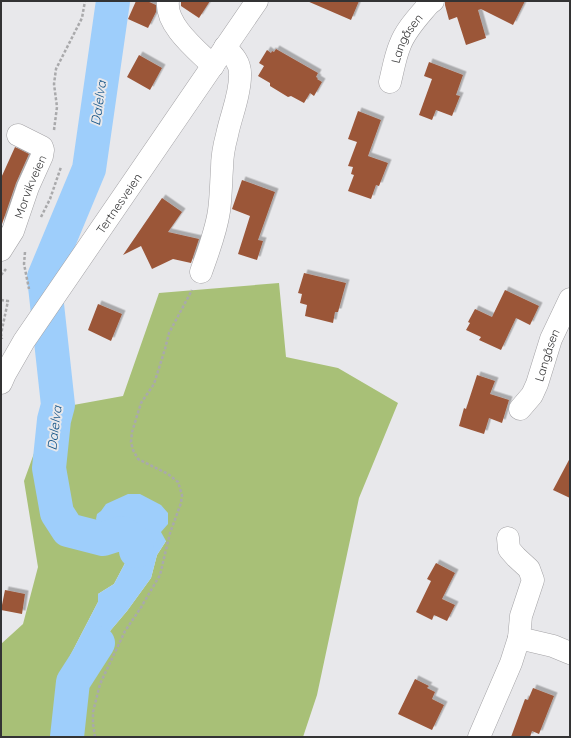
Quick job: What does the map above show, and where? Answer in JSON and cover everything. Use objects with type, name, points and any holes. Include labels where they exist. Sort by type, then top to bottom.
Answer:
[{"type":"street","points":[[168,1],[170,15],[178,30],[213,66]]},
{"type":"street","name":"Tertnesveien","points":[[14,341],[54,297],[257,1]]},
{"type":"street","name":"Langåsen","points":[[390,82],[400,44],[412,25],[433,1]]},
{"type":"street","points":[[201,272],[219,212],[222,166],[227,135],[238,93],[241,74],[234,55],[225,47]]},
{"type":"street","name":"Morvikveien","points":[[3,260],[28,187],[42,156],[43,150],[42,147],[18,135]]},
{"type":"street","name":"Langåsen","points":[[520,409],[532,395],[537,384],[551,339],[570,299]]},
{"type":"street","points":[[1,383],[14,341]]},
{"type":"street","points":[[479,737],[519,638],[521,616],[533,580],[529,568],[509,549],[508,538]]},
{"type":"street","points":[[519,638],[553,646],[570,653]]},
{"type":"path","points":[[54,133],[57,107],[54,84],[56,69],[82,18],[85,1]]},
{"type":"path","points":[[38,223],[50,199],[62,162]]},
{"type":"path","points":[[26,249],[24,264],[29,289]]},
{"type":"path","points":[[1,275],[3,260]]},
{"type":"path","points":[[96,737],[93,724],[100,684],[125,631],[160,575],[170,533],[181,503],[182,495],[178,482],[168,474],[138,458],[133,450],[131,442],[132,432],[141,404],[154,384],[169,333],[201,272]]},
{"type":"path","points":[[1,300],[8,301],[1,334],[14,341]]},
{"type":"green space","points":[[279,283],[286,357],[338,368],[398,403],[359,498],[317,695],[303,737],[1,737],[1,644],[23,624],[38,567],[24,481],[41,434],[68,406],[123,396],[159,293]],"holes":[[[101,530],[166,541],[157,555],[151,578],[127,611],[105,637],[97,661],[89,673],[85,683],[70,656],[98,602],[98,594],[114,584],[132,550],[127,543],[112,542],[103,539]]]},
{"type":"water","points":[[128,494],[140,494],[161,505],[168,513],[168,524],[161,532],[166,541],[157,555],[151,578],[127,611],[105,637],[97,661],[89,673],[85,683],[73,682],[67,678],[70,656],[98,602],[98,594],[114,584],[132,550],[126,543],[112,542],[103,539],[96,519],[97,514],[106,504]]},
{"type":"building","points":[[136,1],[147,1],[156,5],[156,12],[148,28],[128,19]]},
{"type":"building","points":[[181,1],[210,1],[199,18],[181,6]]},
{"type":"building","points":[[307,1],[359,1],[351,20]]},
{"type":"building","points":[[445,1],[525,1],[513,25],[481,9],[478,10],[486,38],[466,45],[457,17],[449,20]]},
{"type":"building","points":[[276,49],[318,73],[316,77],[322,82],[314,96],[310,93],[304,103],[291,96],[288,97],[270,86],[270,83],[258,76],[264,66],[259,63],[267,50],[271,53]]},
{"type":"building","points":[[139,55],[162,68],[150,90],[127,77]]},
{"type":"building","points":[[429,62],[463,75],[456,95],[460,96],[452,116],[436,110],[432,120],[419,115],[432,79],[424,76]]},
{"type":"building","points":[[358,111],[381,120],[368,156],[388,163],[379,186],[376,185],[371,199],[348,191],[354,175],[351,174],[353,167],[348,166],[357,142],[348,139]]},
{"type":"building","points":[[15,147],[29,154],[16,183],[1,227],[1,178]]},
{"type":"building","points":[[242,180],[275,192],[258,240],[263,241],[257,260],[238,254],[250,216],[232,209]]},
{"type":"building","points":[[162,198],[182,212],[168,232],[199,239],[191,263],[173,259],[152,269],[141,246],[123,255]]},
{"type":"building","points":[[304,273],[346,283],[338,312],[335,312],[333,323],[305,316],[307,305],[300,303],[302,294],[298,293]]},
{"type":"building","points":[[505,290],[539,306],[530,325],[516,318],[501,350],[479,340],[481,337],[466,330],[470,323],[468,322],[475,309],[492,317]]},
{"type":"building","points":[[98,304],[122,314],[111,341],[88,330]]},
{"type":"building","points":[[477,375],[495,381],[490,394],[509,400],[502,423],[489,418],[484,434],[459,426],[464,408],[466,409]]},
{"type":"building","points":[[570,458],[570,498],[553,490]]},
{"type":"building","points":[[436,563],[455,573],[442,599],[455,605],[447,621],[434,615],[432,620],[416,612],[431,581],[427,579]]},
{"type":"building","points":[[5,590],[25,594],[22,614],[1,610]]},
{"type":"building","points":[[415,679],[429,686],[427,688],[435,692],[432,699],[444,705],[432,730],[398,714]]},
{"type":"building","points":[[533,688],[554,696],[539,734],[532,731],[530,737],[511,737],[525,699],[528,700]]},
{"type":"waterway","name":"Dalelva","points":[[113,1],[89,169],[44,277],[58,405],[54,420],[49,468],[57,513],[68,530],[103,539],[122,533],[137,543],[136,551]]},
{"type":"waterway","name":"Dalelva","points":[[67,737],[73,682],[98,643]]}]
